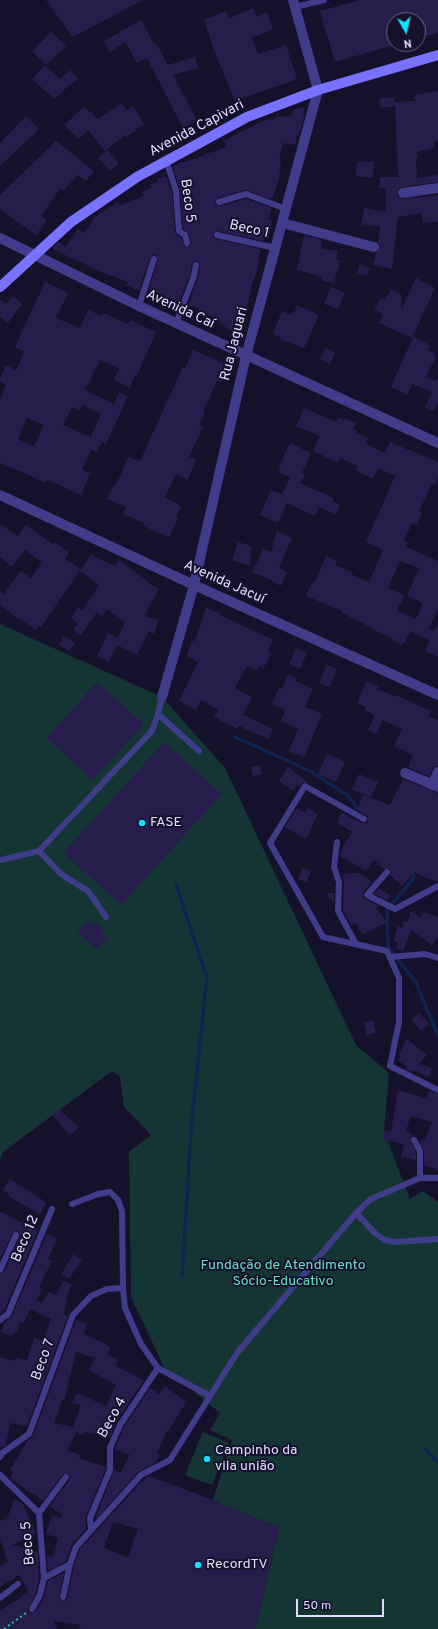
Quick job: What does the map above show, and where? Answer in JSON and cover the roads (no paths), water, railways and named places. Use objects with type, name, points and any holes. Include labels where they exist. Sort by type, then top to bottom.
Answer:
[{"type":"street","points":[[294,4],[318,90]]},
{"type":"street","name":"Avenida Capivari","points":[[0,287],[34,254],[71,222],[136,176],[166,160],[248,117],[318,90],[438,55]]},
{"type":"street","name":"Rua Jaguari","points":[[162,697],[194,585],[246,356],[318,90]]},
{"type":"street","points":[[403,193],[438,188]]},
{"type":"street","points":[[282,223],[374,246]]},
{"type":"street","name":"Avenida Caí","points":[[0,238],[139,306],[438,443]]},
{"type":"street","name":"Avenida Jacuí","points":[[0,495],[194,585],[438,695]]},
{"type":"street","points":[[406,773],[435,786],[438,772]]},
{"type":"lane","points":[[294,4],[324,0]]},
{"type":"lane","name":"Beco 5","points":[[166,160],[176,191],[179,232],[185,235],[187,243]]},
{"type":"lane","points":[[219,202],[246,194],[286,209]]},
{"type":"lane","name":"Beco 1","points":[[217,235],[275,248]]},
{"type":"lane","points":[[139,306],[154,259]]},
{"type":"lane","points":[[176,323],[194,276],[196,266]]},
{"type":"lane","points":[[0,860],[39,851],[152,731],[162,697]]},
{"type":"lane","points":[[158,714],[199,751]]},
{"type":"lane","points":[[364,819],[305,786],[270,843],[323,937],[387,951],[399,978],[399,1022],[390,1066],[438,1090]]},
{"type":"lane","points":[[337,842],[334,867],[339,882],[338,911],[356,944]]},
{"type":"lane","points":[[39,851],[61,874],[88,892],[106,917]]},
{"type":"lane","points":[[387,872],[366,895],[395,909],[438,886]]},
{"type":"lane","points":[[390,958],[425,954],[438,958]]},
{"type":"lane","points":[[414,1140],[420,1151],[420,1178]]},
{"type":"lane","points":[[63,1597],[70,1564],[76,1547],[141,1475],[170,1460],[237,1353],[356,1213],[371,1199],[420,1178],[438,1178]]},
{"type":"lane","points":[[72,1204],[98,1194],[110,1192],[118,1200],[122,1211],[123,1288],[125,1308],[141,1344],[158,1368],[210,1396]]},
{"type":"lane","name":"Beco 12","points":[[0,1320],[8,1314],[52,1209]]},
{"type":"lane","points":[[356,1213],[375,1233],[384,1240],[396,1242],[438,1239]]},
{"type":"lane","points":[[0,1270],[16,1235]]},
{"type":"lane","name":"Beco 7","points":[[0,1457],[2,1453],[29,1434],[73,1315],[91,1296],[107,1289],[123,1288]]},
{"type":"lane","name":"Beco 4","points":[[91,1529],[90,1518],[110,1470],[110,1448],[120,1425],[158,1368]]},
{"type":"lane","name":"Beco 5","points":[[0,1475],[39,1513],[44,1578],[40,1595],[32,1609]]},
{"type":"lane","points":[[39,1513],[66,1477]]},
{"type":"lane","points":[[44,1578],[70,1564]]},
{"type":"lane","points":[[0,1598],[18,1584]]},
{"type":"waterway","points":[[235,737],[310,771],[347,795],[357,808],[362,810]]},
{"type":"waterway","points":[[412,870],[414,878],[387,910],[388,947],[415,981],[438,1035]]},
{"type":"waterway","points":[[176,884],[207,978],[192,1118],[182,1277]]},
{"type":"waterway","points":[[426,1449],[438,1462]]},
{"type":"place","name":"FASE","points":[[142,823]]},
{"type":"place","name":"Campinho da vila união","points":[[207,1459]]},
{"type":"place","name":"RecordTV","points":[[198,1565]]},
{"type":"park label","name":"Fundação de Atendimento Sócio-Educativo","points":[[283,1274]]}]
